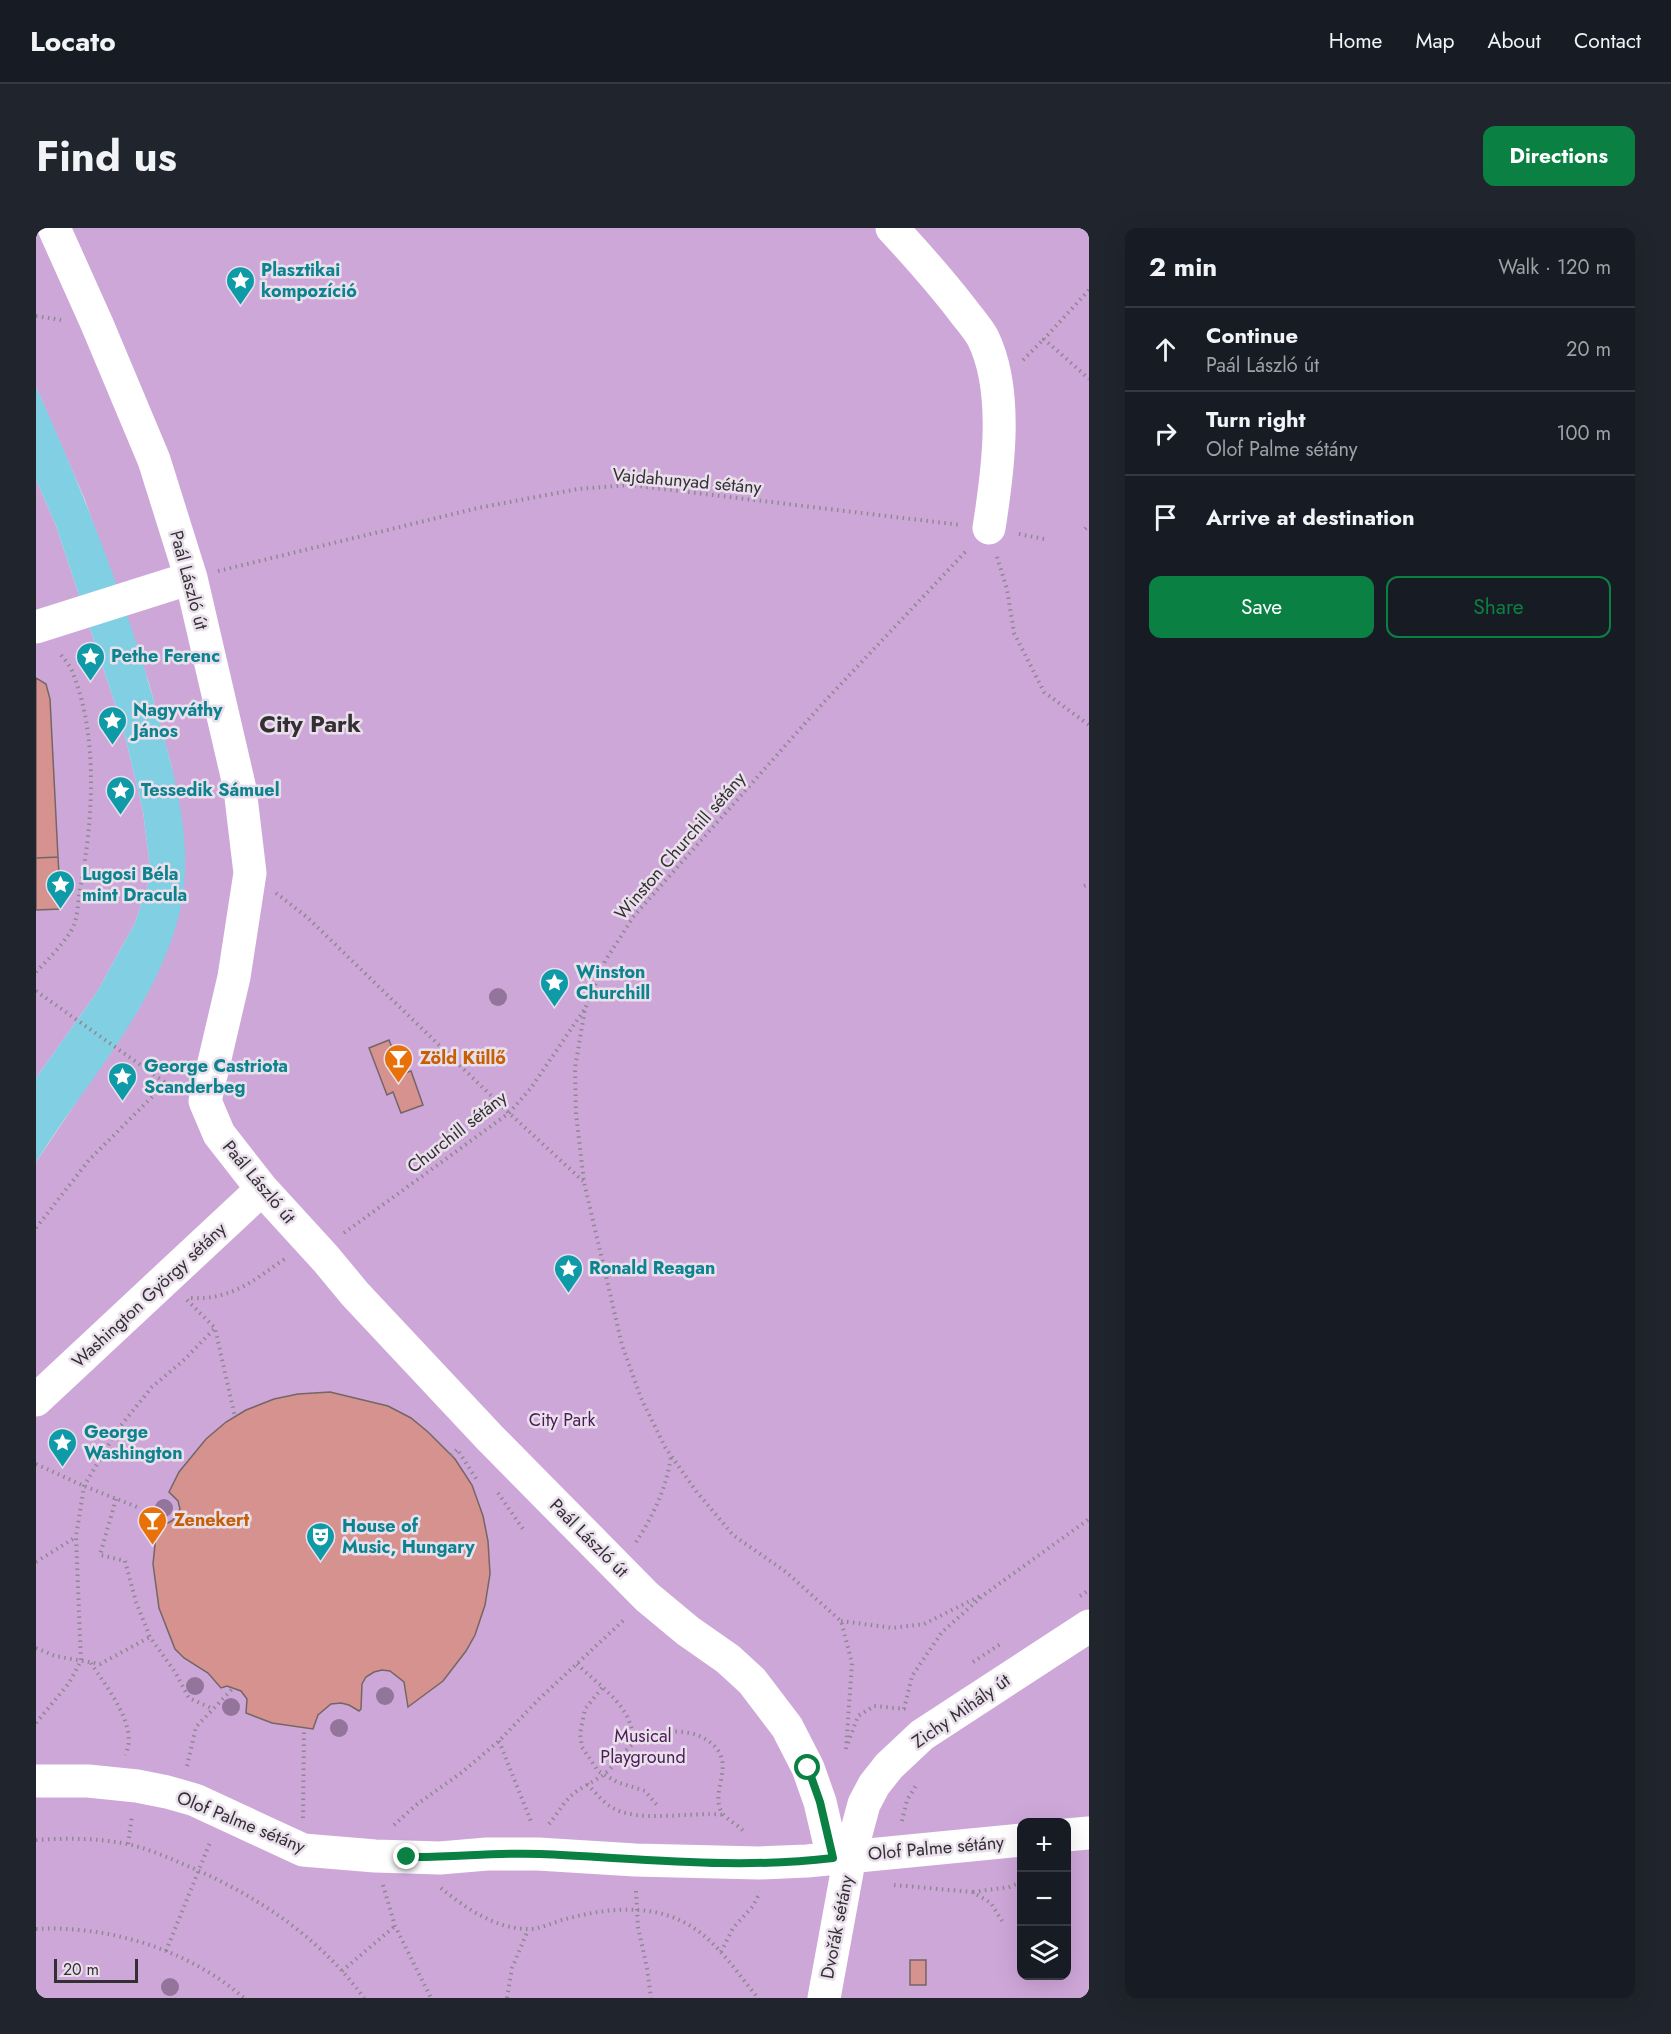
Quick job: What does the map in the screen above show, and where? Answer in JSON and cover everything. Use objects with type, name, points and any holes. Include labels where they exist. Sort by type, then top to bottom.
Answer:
[{"type":"street","name":"Paál László út","points":[[54,228],[98,324],[154,460],[191,578],[240,789],[250,873],[234,977],[205,1101],[219,1134],[262,1189],[355,1294],[486,1433],[647,1597],[688,1631],[728,1659],[752,1681],[787,1727],[808,1768],[841,1857]]},
{"type":"street","points":[[892,228],[951,295],[982,336],[991,358],[998,386],[998,423],[996,483],[989,528]]},
{"type":"street","points":[[48,623],[191,578]]},
{"type":"street","name":"Washington György sétány","points":[[36,1400],[262,1189]]},
{"type":"street","name":"Zichy Mihály út","points":[[841,1857],[874,1785],[889,1766],[922,1735],[1089,1626]]},
{"type":"street","name":"Olof Palme sétány","points":[[36,1781],[88,1780],[137,1786],[180,1796],[222,1812],[303,1850],[375,1857],[441,1858],[538,1846],[635,1860],[759,1863],[1017,1840]]},
{"type":"street","points":[[1071,1835],[1089,1833]]},
{"type":"street","name":"Dvořák sétány","points":[[824,1998],[841,1857]]},
{"type":"path","points":[[1089,290],[1044,339],[1089,379]]},
{"type":"path","points":[[36,316],[63,320]]},
{"type":"path","name":"Vajdahunyad sétány","points":[[191,578],[478,508],[578,489],[630,485],[989,528],[1044,539]]},
{"type":"path","points":[[1085,529],[1089,525]]},
{"type":"path","name":"Winston Churchill sétány","points":[[841,1621],[786,1572],[733,1535],[696,1491],[671,1455],[641,1398],[622,1345],[584,1182],[576,1114],[575,1068],[585,1009],[605,961],[634,916],[824,702],[989,528]]},
{"type":"path","points":[[1007,589],[1014,633],[1044,692],[1089,725]]},
{"type":"path","points":[[36,972],[73,927],[84,869],[91,808],[89,754],[84,709],[71,669],[48,623]]},
{"type":"path","points":[[250,873],[308,918],[509,1113],[584,1182]]},
{"type":"path","points":[[36,991],[166,1083],[205,1101]]},
{"type":"path","name":"Churchill sétány","points":[[215,1328],[185,1297],[207,1299],[226,1295],[315,1247],[509,1113],[531,1088],[585,1009]]},
{"type":"path","points":[[36,1228],[89,1160],[166,1083]]},
{"type":"path","points":[[215,1328],[235,1417]]},
{"type":"path","points":[[36,1723],[69,1683],[81,1661],[76,1537],[84,1486],[118,1429],[152,1387],[185,1359],[215,1328]]},
{"type":"path","points":[[451,1455],[457,1450]]},
{"type":"path","points":[[617,1567],[653,1516],[671,1455]]},
{"type":"path","points":[[36,1464],[84,1486],[137,1506]]},
{"type":"path","points":[[116,1499],[100,1555],[125,1562],[136,1602],[150,1637],[175,1672],[189,1698],[213,1709]]},
{"type":"path","points":[[985,1594],[924,1624],[893,1628],[841,1621],[852,1663],[846,1749],[858,1716],[874,1706],[904,1710],[912,1676],[942,1632],[985,1594],[1089,1519]]},
{"type":"path","points":[[36,1562],[76,1537]]},
{"type":"path","points":[[431,1998],[395,1926],[375,1857],[386,1834],[416,1805],[499,1742],[539,1699],[647,1597]]},
{"type":"path","points":[[36,1648],[55,1656],[100,1664],[150,1637]]},
{"type":"path","points":[[91,1663],[119,1707],[128,1727],[131,1745],[123,1760],[110,1773],[110,1783]]},
{"type":"path","points":[[577,1665],[620,1706],[630,1719],[634,1733],[632,1745]]},
{"type":"path","points":[[180,1796],[196,1727],[234,1687]]},
{"type":"path","points":[[602,1688],[585,1709],[580,1734],[582,1747],[589,1760],[603,1775],[645,1791],[657,1804]]},
{"type":"path","points":[[303,1850],[304,1729]]},
{"type":"path","points":[[538,1846],[570,1797],[603,1775],[632,1745],[653,1735],[672,1732],[685,1732],[702,1737],[711,1743],[720,1754],[723,1764],[718,1799],[720,1810],[742,1829],[755,1850],[762,1888],[758,1899],[733,1928],[721,1952]]},
{"type":"path","points":[[499,1742],[538,1846]]},
{"type":"path","points":[[895,1852],[908,1800],[918,1783]]},
{"type":"path","points":[[587,1784],[612,1808],[633,1814],[646,1816],[708,1813],[724,1815]]},
{"type":"path","points":[[166,1951],[222,1812]]},
{"type":"path","points":[[36,1840],[95,1840],[128,1844],[199,1870],[237,1888],[281,1916],[319,1948],[364,1998]]},
{"type":"path","points":[[407,1857],[448,1894],[482,1916],[528,1930],[574,1916],[637,1909],[652,1910],[679,1919],[703,1935],[721,1952],[758,1998]]},
{"type":"path","points":[[635,1860],[638,1927],[651,1998]]},
{"type":"path","points":[[886,1884],[972,1892],[1017,1884]]},
{"type":"path","points":[[972,1892],[991,1903],[1002,1921]]},
{"type":"path","points":[[342,1971],[395,1926]]},
{"type":"path","points":[[36,1929],[80,1930],[109,1934],[166,1951],[218,1979],[244,1998]]},
{"type":"path","points":[[507,1998],[512,1968],[528,1930]]},
{"type":"green space","name":"City Park","points":[[36,228],[1089,228],[1089,1998],[36,1998],[36,1162],[137,1012],[162,962],[184,841],[171,764],[149,683],[85,500],[36,387]]},
{"type":"green space","points":[[36,480],[55,523],[123,728],[143,811],[150,867],[149,881],[135,923],[97,992],[36,1078]]},
{"type":"water","points":[[36,387],[105,552],[148,680],[178,794],[185,843],[185,867],[179,915],[154,982],[117,1044],[36,1162],[36,1078],[97,992],[135,923],[149,881],[150,867],[143,811],[123,728],[55,523],[36,480]]},
{"type":"building","points":[[36,678],[46,684],[50,699],[58,857],[36,858]]},
{"type":"building","points":[[58,857],[61,909],[36,910],[36,858]]},
{"type":"building","name":"Zöld Küllő","points":[[389,1040],[402,1074],[411,1071],[423,1105],[401,1113],[393,1092],[387,1095],[369,1048]]},
{"type":"building","name":"House of Music, Hungary","points":[[330,1392],[388,1406],[411,1418],[455,1459],[472,1485],[483,1516],[488,1541],[490,1574],[485,1605],[475,1635],[443,1681],[408,1707],[404,1682],[390,1671],[374,1672],[366,1677],[362,1684],[359,1711],[341,1703],[331,1704],[318,1715],[313,1729],[272,1723],[246,1713],[247,1699],[241,1691],[227,1686],[221,1688],[208,1673],[184,1658],[175,1649],[159,1608],[153,1564],[157,1525],[173,1520],[180,1509],[178,1501],[169,1492],[179,1472],[206,1439],[226,1422],[246,1410],[274,1399],[298,1394]]},
{"type":"building","points":[[910,1960],[926,1960],[926,1985],[910,1985]]},
{"type":"place","name":"Plasztikai kompozíció","points":[[240,306]]},
{"type":"place","name":"Pethe Ferenc","points":[[90,682]]},
{"type":"place","name":"Nagyváthy János","points":[[112,746]]},
{"type":"place","name":"Tessedik Sámuel","points":[[120,816]]},
{"type":"place","name":"Lugosi Béla mint Dracula","points":[[61,910]]},
{"type":"place","name":"Winston Churchill","points":[[555,1008]]},
{"type":"place","name":"Zöld Küllő","points":[[399,1084]]},
{"type":"place","name":"George Castriota Scanderbeg","points":[[123,1102]]},
{"type":"place","name":"Ronald Reagan","points":[[568,1294]]},
{"type":"place","name":"George Washington","points":[[63,1468]]},
{"type":"place","name":"Zenekert","points":[[153,1546]]},
{"type":"place","name":"House of Music, Hungary","points":[[321,1562]]},
{"type":"district","name":"City Park","points":[[310,724]]},
{"type":"route","points":[[407,1857],[538,1854],[635,1860],[759,1863],[833,1858],[820,1802],[808,1768]]},
{"type":"park label","name":"Musical Playground","points":[[643,1746]]}]
